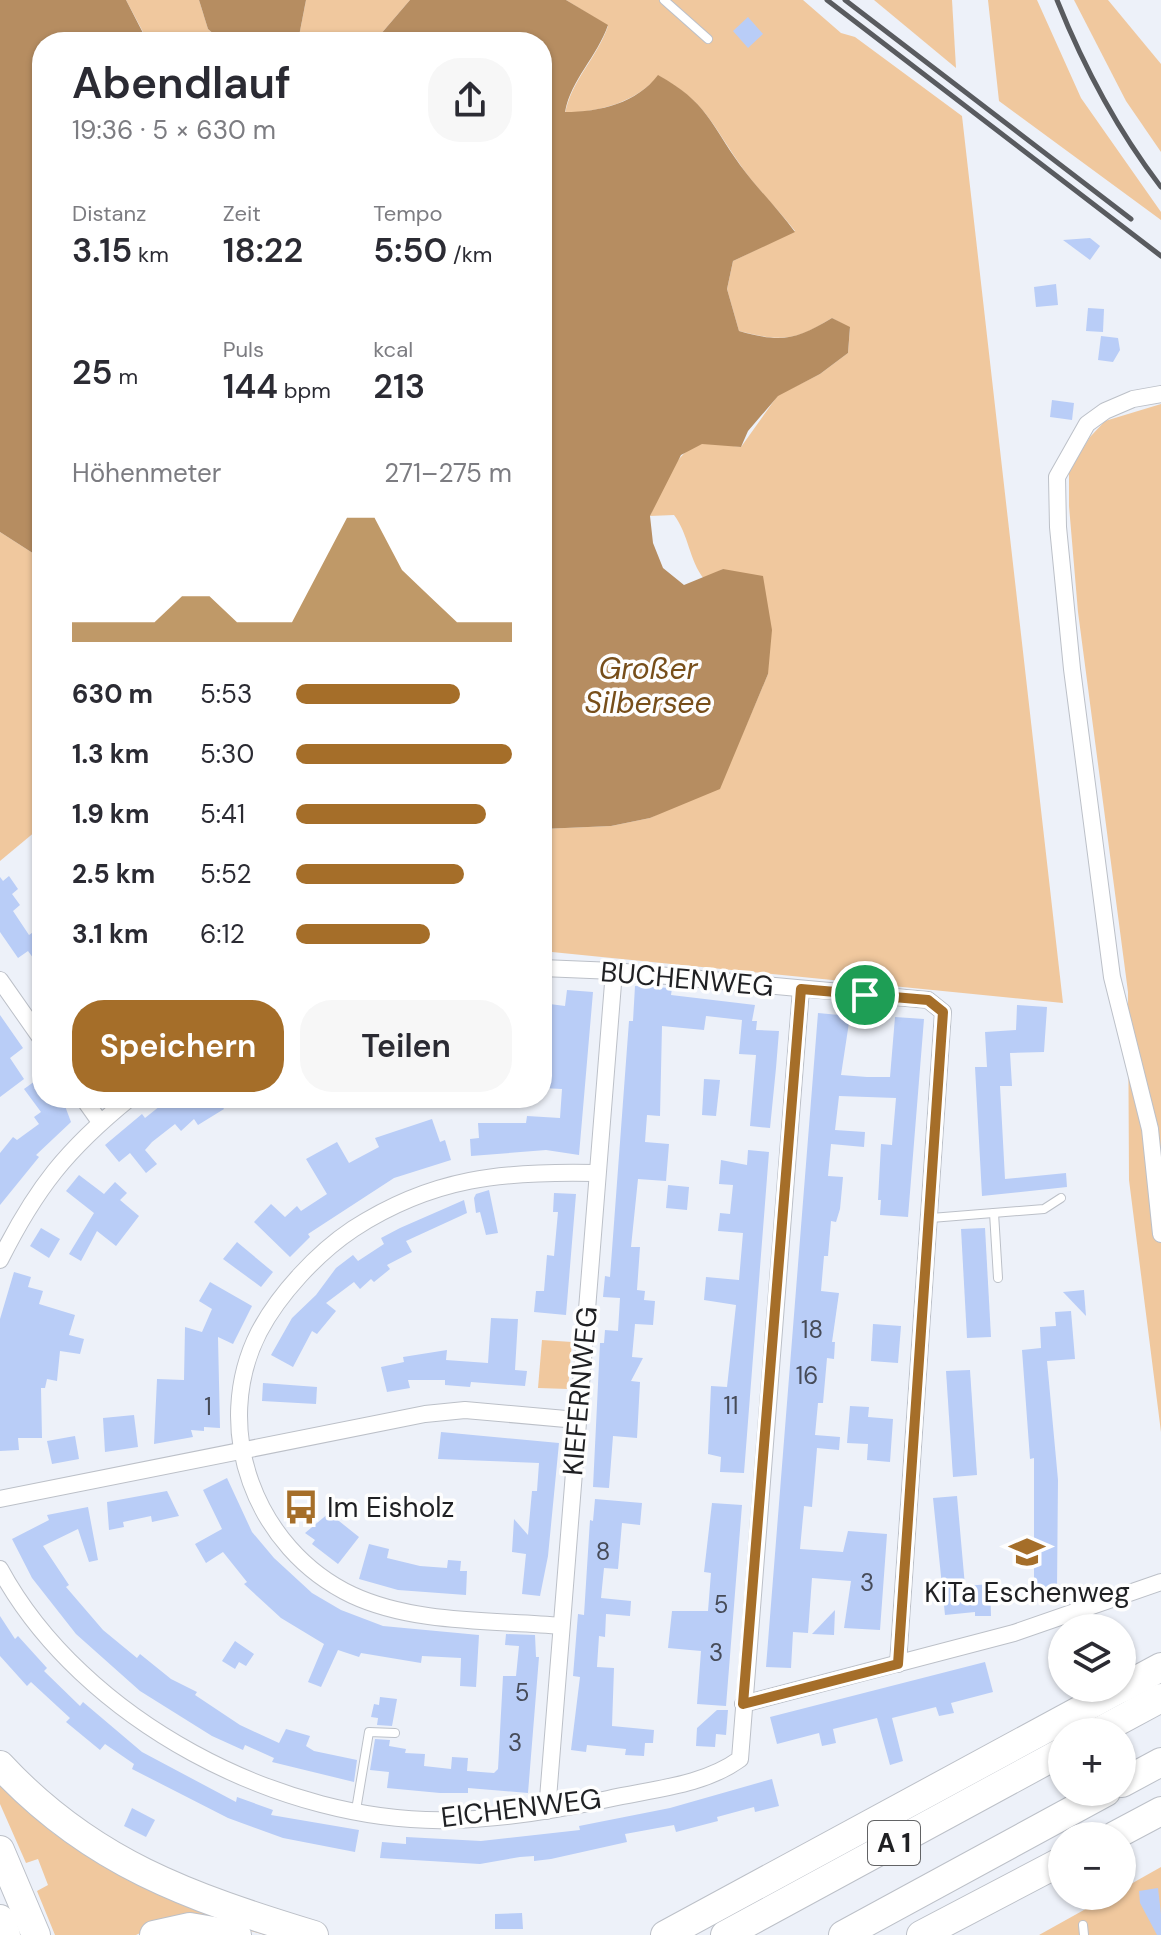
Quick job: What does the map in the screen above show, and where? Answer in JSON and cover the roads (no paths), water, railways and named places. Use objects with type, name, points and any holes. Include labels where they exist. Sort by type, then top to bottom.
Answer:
[{"type":"highway","points":[[1136,1680],[1161,1667]]},
{"type":"highway","points":[[1124,1718],[1161,1698]]},
{"type":"highway","points":[[673,1933],[1096,1702]]},
{"type":"highway","name":"A 1","points":[[725,1935],[1048,1760]]},
{"type":"highway","points":[[1136,1775],[1161,1762]]},
{"type":"highway","points":[[0,1765],[73,1831],[150,1878],[207,1901],[314,1935]]},
{"type":"highway","name":"A 1","points":[[843,1935],[1080,1806]]},
{"type":"highway","points":[[1136,1824],[1161,1811]]},
{"type":"highway","points":[[0,1850],[36,1935]]},
{"type":"highway","points":[[921,1935],[1048,1868]]},
{"type":"highway","points":[[0,1919],[6,1935]]},
{"type":"highway","points":[[154,1935],[190,1927],[237,1935]]},
{"type":"street","points":[[1161,394],[1133,399],[1105,411],[1087,424],[1057,477],[1058,527],[1072,669],[1110,961],[1150,1129],[1161,1234]]},
{"type":"street","name":"BUCHENWEG","points":[[552,968],[614,971],[928,1000],[943,1012],[931,1218]]},
{"type":"street","name":"KIEFERNWEG","points":[[547,1811],[614,971]]},
{"type":"street","points":[[0,980],[32,1026]]},
{"type":"street","points":[[801,989],[743,1704],[1014,1633],[1161,1582]]},
{"type":"street","points":[[90,1108],[100,1122]]},
{"type":"street","points":[[0,1260],[52,1171],[118,1108]]},
{"type":"street","points":[[561,1626],[410,1613],[351,1595],[291,1551],[269,1526],[251,1490],[243,1452],[240,1413],[244,1374],[259,1332],[287,1292],[351,1230],[440,1187],[493,1174],[596,1173]]},
{"type":"street","points":[[898,1664],[931,1218]]},
{"type":"street","points":[[0,1499],[425,1414],[465,1410],[577,1420]]},
{"type":"street","name":"EICHENWEG","points":[[0,1569],[14,1595],[49,1641],[97,1688],[151,1728],[208,1760],[275,1789],[356,1810],[450,1820],[547,1811],[719,1775],[740,1759],[743,1704]]},
{"type":"lane","points":[[664,0],[708,39]]},
{"type":"lane","points":[[931,1218],[1044,1209],[1061,1198]]},
{"type":"lane","points":[[994,1213],[998,1278]]},
{"type":"lane","points":[[356,1810],[369,1732],[395,1733]]},
{"type":"lane","points":[[1083,1925],[1084,1935]]},
{"type":"water","points":[[0,0],[126,0],[142,32],[32,32],[32,553],[0,532]]},
{"type":"water","points":[[199,0],[306,0],[300,32],[211,32]]},
{"type":"water","name":"Großer Silbersee","points":[[410,0],[566,0],[608,25],[573,89],[565,112],[617,104],[640,93],[658,75],[698,104],[740,165],[795,232],[733,261],[727,289],[739,331],[766,337],[788,337],[808,331],[832,318],[850,327],[848,353],[820,374],[778,396],[748,431],[741,447],[702,444],[681,455],[650,516],[653,543],[663,568],[684,585],[723,569],[763,576],[772,630],[768,674],[720,789],[650,818],[611,826],[552,829],[552,32],[383,32]]},
{"type":"railway","points":[[827,0],[1161,256]]},
{"type":"railway","points":[[845,0],[1131,219]]},
{"type":"railway","points":[[1057,0],[1103,97],[1161,187]]},
{"type":"place","name":"Im Eisholz","points":[[301,1507]]},
{"type":"place","name":"KiTa Eschenweg","points":[[1027,1552]]}]
